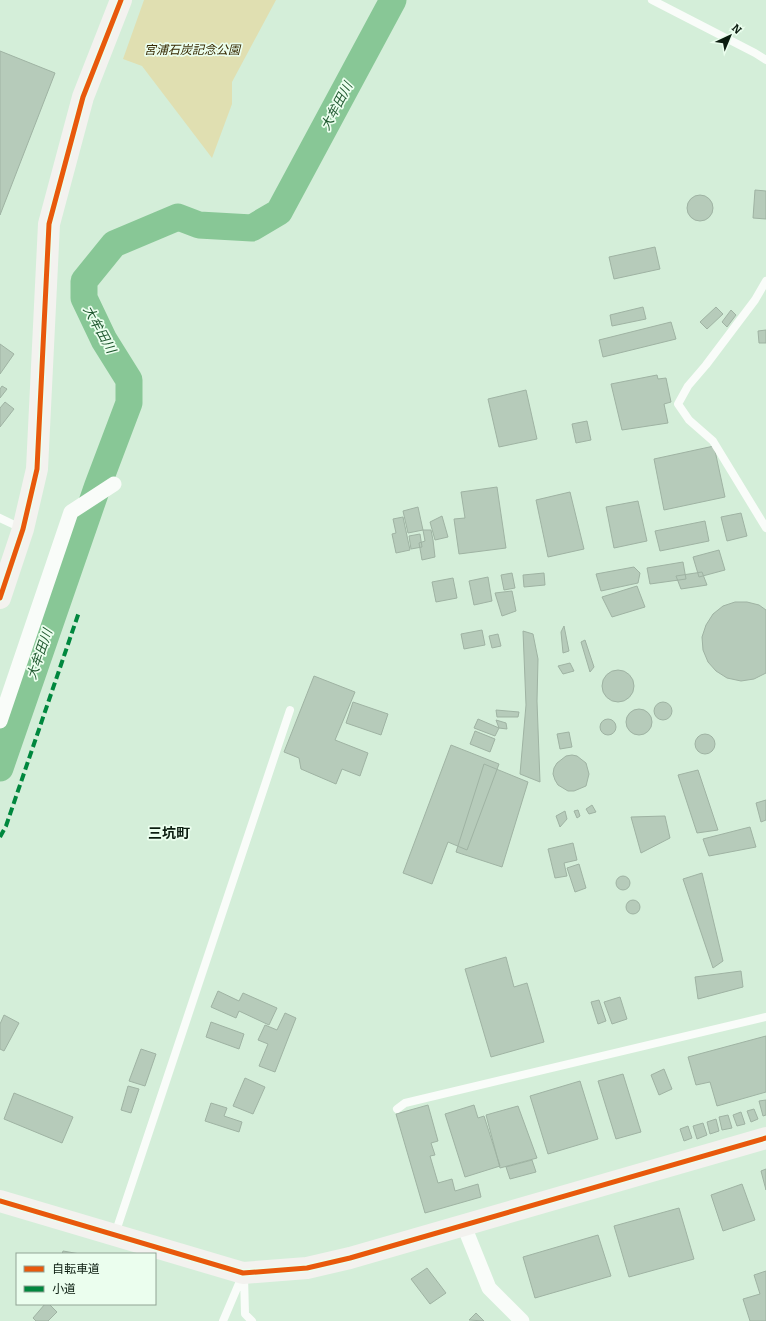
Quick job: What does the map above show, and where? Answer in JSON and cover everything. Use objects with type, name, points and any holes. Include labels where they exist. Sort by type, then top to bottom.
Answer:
[{"type":"street","points":[[0,598],[23,529],[37,469],[49,224],[83,97],[121,0]]},
{"type":"street","points":[[0,721],[71,512],[114,484]]},
{"type":"street","points":[[0,1201],[243,1273],[307,1268],[350,1258],[464,1226],[766,1138]]},
{"type":"street","points":[[464,1226],[489,1288],[522,1321]]},
{"type":"lane","points":[[652,0],[766,60]]},
{"type":"lane","points":[[766,282],[755,300],[706,365],[688,386],[678,404],[689,420],[713,441],[766,528]]},
{"type":"lane","points":[[0,518],[23,529]]},
{"type":"lane","points":[[115,1235],[290,710]]},
{"type":"lane","points":[[396,1109],[405,1103],[766,1018]]},
{"type":"lane","points":[[223,1321],[243,1273]]},
{"type":"lane","points":[[243,1273],[245,1314],[252,1321]]},
{"type":"green space","name":"宮浦石炭記念公園","points":[[144,0],[276,0],[232,82],[232,104],[212,158],[142,66],[123,59]]},
{"type":"building","points":[[0,51],[55,73],[0,215]]},
{"type":"building","points":[[755,190],[766,191],[766,219],[753,218]]},
{"type":"building","points":[[700,195],[709,199],[713,208],[709,217],[700,221],[691,217],[687,208],[691,199]]},
{"type":"building","points":[[655,247],[660,269],[614,279],[609,257]]},
{"type":"building","points":[[643,307],[646,319],[612,326],[610,315]]},
{"type":"building","points":[[716,307],[723,314],[707,329],[700,322]]},
{"type":"building","points":[[731,310],[736,315],[727,327],[722,322]]},
{"type":"building","points":[[671,322],[676,339],[603,357],[599,340]]},
{"type":"building","points":[[766,330],[766,343],[759,343],[758,331]]},
{"type":"building","points":[[0,344],[14,354],[0,374]]},
{"type":"building","points":[[657,375],[658,379],[666,378],[671,402],[664,404],[668,423],[622,430],[611,384]]},
{"type":"building","points":[[2,386],[7,389],[0,398],[0,389]]},
{"type":"building","points":[[526,390],[537,439],[499,447],[488,399]]},
{"type":"building","points":[[5,402],[14,409],[0,427],[0,408]]},
{"type":"building","points":[[587,421],[591,440],[576,443],[572,424]]},
{"type":"building","points":[[714,446],[725,497],[664,510],[654,459]]},
{"type":"building","points":[[497,487],[506,548],[459,554],[454,519],[465,518],[461,492]]},
{"type":"building","points":[[570,492],[584,549],[548,557],[536,500]]},
{"type":"building","points":[[638,501],[647,541],[614,548],[606,507]]},
{"type":"building","points":[[418,507],[423,530],[408,533],[403,511]]},
{"type":"building","points":[[741,513],[747,536],[727,541],[721,517]]},
{"type":"building","points":[[442,516],[448,537],[435,540],[430,522]]},
{"type":"building","points":[[403,517],[410,550],[396,553],[392,534],[396,533],[393,519]]},
{"type":"building","points":[[705,521],[709,541],[660,551],[655,531]]},
{"type":"building","points":[[423,530],[431,530],[435,557],[422,560],[419,543],[425,541]]},
{"type":"building","points":[[420,534],[422,547],[411,549],[409,536]]},
{"type":"building","points":[[719,550],[725,570],[699,577],[693,557]]},
{"type":"building","points":[[683,562],[686,579],[650,584],[647,568]]},
{"type":"building","points":[[634,567],[640,573],[638,583],[601,591],[596,574]]},
{"type":"building","points":[[702,572],[707,585],[681,589],[676,576]]},
{"type":"building","points":[[512,573],[515,588],[504,590],[501,575]]},
{"type":"building","points":[[544,573],[545,585],[524,587],[523,575]]},
{"type":"building","points":[[488,577],[492,601],[474,605],[469,581]]},
{"type":"building","points":[[453,578],[457,598],[436,602],[432,582]]},
{"type":"building","points":[[637,586],[645,607],[612,617],[602,597]]},
{"type":"building","points":[[512,591],[516,611],[502,616],[495,593]]},
{"type":"building","points":[[735,602],[747,602],[759,605],[766,610],[766,673],[754,679],[741,681],[727,678],[716,671],[708,662],[703,650],[702,637],[706,625],[713,614],[723,606]]},
{"type":"building","points":[[564,626],[569,651],[563,653],[561,632]]},
{"type":"building","points":[[482,630],[485,645],[464,649],[461,634]]},
{"type":"building","points":[[523,631],[533,634],[538,659],[537,701],[540,782],[520,774],[526,705]]},
{"type":"building","points":[[498,634],[501,646],[492,648],[489,636]]},
{"type":"building","points":[[585,640],[594,667],[590,672],[581,642]]},
{"type":"building","points":[[570,663],[574,671],[563,674],[558,666]]},
{"type":"building","points":[[615,670],[621,670],[631,677],[634,686],[633,692],[627,699],[621,702],[615,702],[605,695],[602,689],[602,683],[609,673]]},
{"type":"building","points":[[314,676],[355,692],[335,740],[368,753],[360,776],[342,769],[336,784],[301,769],[299,758],[284,752]]},
{"type":"building","points":[[353,702],[388,714],[381,735],[346,723]]},
{"type":"building","points":[[659,702],[667,702],[672,707],[670,718],[667,720],[659,720],[654,715],[654,707]]},
{"type":"building","points":[[639,709],[648,713],[652,722],[648,731],[639,735],[630,731],[626,722],[630,713]]},
{"type":"building","points":[[496,710],[519,712],[518,717],[497,717]]},
{"type":"building","points":[[478,719],[499,728],[495,736],[474,728]]},
{"type":"building","points":[[608,719],[614,721],[616,727],[614,733],[608,735],[602,733],[600,727],[602,721]]},
{"type":"building","points":[[496,720],[506,723],[507,729],[499,728]]},
{"type":"building","points":[[475,731],[495,739],[490,752],[470,744]]},
{"type":"building","points":[[569,732],[572,747],[560,749],[557,734]]},
{"type":"building","points":[[705,734],[712,737],[715,744],[712,751],[705,754],[698,751],[695,744],[698,737]]},
{"type":"building","points":[[451,745],[499,764],[467,850],[448,842],[432,884],[403,873]]},
{"type":"building","points":[[566,756],[577,756],[586,763],[589,774],[586,786],[574,791],[568,791],[558,785],[553,774],[557,763]]},
{"type":"building","points":[[484,764],[528,782],[502,867],[456,852]]},
{"type":"building","points":[[698,770],[718,830],[697,833],[678,775]]},
{"type":"building","points":[[766,800],[766,820],[761,822],[756,803]]},
{"type":"building","points":[[592,805],[596,812],[589,814],[586,809]]},
{"type":"building","points":[[578,810],[580,816],[577,818],[574,811]]},
{"type":"building","points":[[565,811],[567,819],[560,827],[556,816]]},
{"type":"building","points":[[665,816],[670,838],[641,853],[631,817]]},
{"type":"building","points":[[750,827],[756,847],[709,856],[703,839]]},
{"type":"building","points":[[573,843],[577,860],[564,863],[567,876],[555,878],[548,849]]},
{"type":"building","points":[[579,864],[586,888],[575,892],[567,868]]},
{"type":"building","points":[[702,873],[723,961],[713,968],[683,879]]},
{"type":"building","points":[[620,876],[626,876],[630,880],[630,886],[626,890],[620,890],[616,886],[616,880]]},
{"type":"building","points":[[630,900],[636,900],[640,904],[640,910],[636,914],[630,914],[626,910],[626,904]]},
{"type":"building","points":[[506,957],[514,987],[527,983],[544,1042],[491,1057],[465,969]]},
{"type":"building","points":[[741,971],[743,987],[698,999],[695,977]]},
{"type":"building","points":[[218,991],[239,1001],[243,993],[277,1008],[269,1025],[239,1011],[236,1018],[211,1007]]},
{"type":"building","points":[[620,997],[627,1019],[612,1024],[604,1002]]},
{"type":"building","points":[[599,1000],[606,1021],[598,1024],[591,1002]]},
{"type":"building","points":[[285,1013],[296,1018],[275,1072],[259,1066],[268,1044],[258,1040],[265,1025],[277,1030]]},
{"type":"building","points":[[4,1015],[19,1023],[4,1051],[0,1049],[0,1024]]},
{"type":"building","points":[[211,1022],[244,1034],[239,1049],[206,1037]]},
{"type":"building","points":[[766,1036],[766,1092],[717,1106],[710,1082],[696,1085],[688,1057]]},
{"type":"building","points":[[141,1049],[156,1054],[145,1086],[129,1081]]},
{"type":"building","points":[[664,1069],[672,1089],[659,1095],[651,1075]]},
{"type":"building","points":[[623,1074],[641,1132],[616,1139],[598,1081]]},
{"type":"building","points":[[245,1078],[265,1087],[253,1114],[233,1106]]},
{"type":"building","points":[[580,1081],[598,1139],[548,1154],[530,1096]]},
{"type":"building","points":[[128,1086],[139,1089],[131,1113],[121,1110]]},
{"type":"building","points":[[14,1093],[73,1117],[62,1143],[4,1119]]},
{"type":"building","points":[[766,1100],[766,1115],[763,1116],[759,1101]]},
{"type":"building","points":[[211,1103],[227,1108],[224,1116],[242,1122],[239,1132],[205,1121]]},
{"type":"building","points":[[428,1105],[438,1141],[431,1143],[435,1155],[430,1156],[438,1183],[452,1179],[455,1191],[478,1184],[481,1197],[425,1213],[396,1114]]},
{"type":"building","points":[[474,1105],[478,1118],[484,1116],[500,1166],[465,1177],[445,1114]]},
{"type":"building","points":[[518,1106],[537,1158],[500,1168],[486,1115]]},
{"type":"building","points":[[754,1109],[758,1119],[751,1122],[747,1111]]},
{"type":"building","points":[[741,1112],[745,1124],[737,1126],[733,1115]]},
{"type":"building","points":[[728,1115],[732,1128],[722,1130],[719,1117]]},
{"type":"building","points":[[716,1119],[719,1131],[710,1134],[707,1122]]},
{"type":"building","points":[[703,1123],[707,1135],[697,1139],[693,1126]]},
{"type":"building","points":[[688,1126],[692,1138],[684,1141],[680,1129]]},
{"type":"building","points":[[532,1160],[536,1172],[510,1179],[506,1167]]},
{"type":"building","points":[[766,1169],[766,1190],[761,1171]]},
{"type":"building","points":[[742,1184],[755,1220],[723,1231],[711,1195]]},
{"type":"building","points":[[679,1208],[694,1259],[629,1277],[614,1226]]},
{"type":"building","points":[[598,1235],[611,1276],[535,1298],[523,1257]]},
{"type":"building","points":[[63,1251],[74,1253],[62,1253]]},
{"type":"building","points":[[427,1268],[446,1293],[430,1304],[411,1279]]},
{"type":"building","points":[[766,1271],[766,1321],[750,1321],[743,1299],[760,1294],[754,1275]]},
{"type":"building","points":[[44,1305],[50,1305],[57,1312],[48,1321],[36,1321],[33,1318]]},
{"type":"building","points":[[476,1313],[484,1321],[469,1320]]},
{"type":"waterway","name":"大牟田川","points":[[0,768],[98,485],[129,403],[129,380],[104,340],[84,298],[84,281],[114,244],[178,217],[199,225],[252,228],[279,212],[393,0]]},
{"type":"marked path","points":[[0,837],[6,826],[79,612]]},
{"type":"cycle path","points":[[0,598],[23,529],[37,469],[49,224],[83,97],[121,0]]},
{"type":"cycle path","points":[[0,1201],[243,1273],[307,1268],[350,1258],[766,1138]]},
{"type":"district","name":"三坑町","points":[[169,833]]}]
